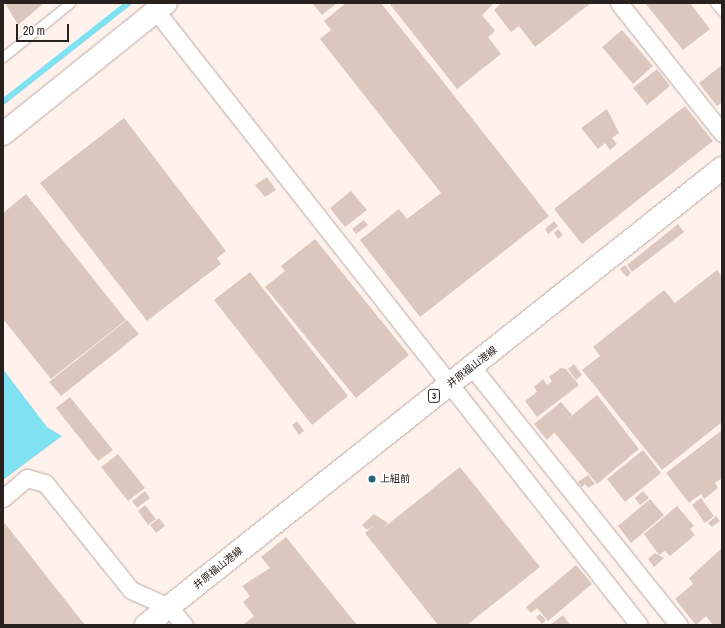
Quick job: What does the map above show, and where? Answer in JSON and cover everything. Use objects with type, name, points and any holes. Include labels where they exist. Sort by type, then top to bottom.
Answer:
[{"type":"main road","points":[[3,134],[161,7]]},
{"type":"main road","name":"井原福山港線","points":[[146,625],[722,168]]},
{"type":"street","points":[[619,3],[722,133]]},
{"type":"street","points":[[161,7],[450,384],[639,625]]},
{"type":"street","points":[[472,367],[679,625]]},
{"type":"street","points":[[3,498],[27,478],[45,483],[131,590],[169,607],[184,625]]},
{"type":"lane","points":[[3,57],[70,3]]},
{"type":"lane","points":[[715,3],[722,11]]},
{"type":"water","points":[[3,369],[47,427],[62,436],[3,480]]},
{"type":"building","points":[[5,3],[44,3],[18,25]]},
{"type":"building","points":[[312,3],[337,3],[322,15]]},
{"type":"building","points":[[346,3],[381,3],[549,216],[420,317],[360,240],[399,209],[407,219],[441,193],[320,39],[331,30],[324,21]]},
{"type":"building","points":[[389,3],[494,3],[482,15],[495,31],[488,37],[501,54],[457,89]]},
{"type":"building","points":[[501,3],[591,3],[535,47],[519,26],[511,32],[494,10]]},
{"type":"building","points":[[645,3],[690,3],[710,29],[683,50]]},
{"type":"building","points":[[622,30],[653,66],[633,84],[602,47]]},
{"type":"building","points":[[722,65],[722,102],[717,106],[699,83]]},
{"type":"building","points":[[657,69],[670,86],[647,105],[633,88]]},
{"type":"building","points":[[685,106],[713,141],[582,244],[554,209]]},
{"type":"building","points":[[607,109],[619,133],[612,138],[617,144],[610,150],[605,143],[598,149],[581,128]]},
{"type":"building","points":[[124,118],[226,251],[217,258],[221,264],[147,321],[40,183]]},
{"type":"building","points":[[267,177],[276,190],[265,197],[255,185]]},
{"type":"building","points":[[351,191],[367,210],[345,227],[330,208]]},
{"type":"building","points":[[26,194],[126,320],[51,379],[3,319],[3,213]]},
{"type":"building","points":[[364,220],[368,225],[356,234],[352,229]]},
{"type":"building","points":[[554,221],[558,226],[548,234],[545,229]]},
{"type":"building","points":[[678,224],[684,232],[632,272],[627,265]]},
{"type":"building","points":[[558,229],[563,235],[558,239],[554,233]]},
{"type":"building","points":[[315,239],[409,355],[356,398],[265,287],[285,271],[281,266]]},
{"type":"building","points":[[625,265],[631,273],[627,277],[620,269]]},
{"type":"building","points":[[717,270],[722,277],[722,422],[662,470],[582,370],[600,356],[593,347],[664,290],[675,303]]},
{"type":"building","points":[[250,272],[348,396],[312,425],[214,300]]},
{"type":"building","points":[[127,320],[139,334],[61,396],[49,382]]},
{"type":"building","points":[[574,364],[582,375],[576,380],[568,369]]},
{"type":"building","points":[[561,368],[566,369],[579,385],[537,417],[525,401],[537,392],[534,387],[543,379],[547,385],[552,381],[549,377]]},
{"type":"building","points":[[597,395],[639,449],[597,484],[553,431]]},
{"type":"building","points":[[70,397],[113,450],[98,461],[56,408]]},
{"type":"building","points":[[561,402],[572,415],[547,440],[534,424]]},
{"type":"building","points":[[297,421],[304,431],[299,435],[292,425]]},
{"type":"building","points":[[722,430],[722,478],[715,483],[718,488],[704,499],[701,494],[689,503],[666,473]]},
{"type":"building","points":[[643,450],[661,473],[625,502],[607,479]]},
{"type":"building","points":[[118,454],[145,488],[128,501],[101,467]]},
{"type":"building","points":[[460,467],[540,567],[467,625],[438,625],[365,533],[375,525],[367,530],[362,525],[374,514],[388,523],[382,529]]},
{"type":"building","points":[[588,475],[595,484],[588,488],[585,484],[582,487],[578,482]]},
{"type":"building","points":[[145,491],[150,498],[137,508],[132,501]]},
{"type":"building","points":[[643,491],[649,498],[640,505],[635,498]]},
{"type":"building","points":[[701,498],[714,516],[705,523],[692,505]]},
{"type":"building","points":[[650,499],[664,515],[631,543],[618,526]]},
{"type":"building","points":[[145,505],[156,519],[148,525],[138,511]]},
{"type":"building","points":[[677,506],[694,526],[690,529],[695,535],[670,556],[665,551],[659,555],[644,534]]},
{"type":"building","points":[[716,516],[720,521],[712,527],[708,523]]},
{"type":"building","points":[[159,518],[165,526],[156,533],[150,525]]},
{"type":"building","points":[[3,521],[85,625],[3,625]]},
{"type":"building","points":[[286,537],[357,625],[244,624],[254,616],[243,602],[250,596],[242,586],[270,568],[261,557]]},
{"type":"building","points":[[722,548],[722,625],[713,625],[706,616],[696,625],[675,599],[693,584],[689,578]]},
{"type":"building","points":[[655,553],[664,558],[654,567],[648,559]]},
{"type":"building","points":[[576,565],[592,584],[548,621],[537,608],[531,613],[526,607]]},
{"type":"building","points":[[540,614],[546,620],[542,624],[536,617]]},
{"type":"building","points":[[563,615],[570,625],[550,625]]},
{"type":"waterway","points":[[3,102],[129,3]]},
{"type":"place","name":"上組前","points":[[372,479]]}]
